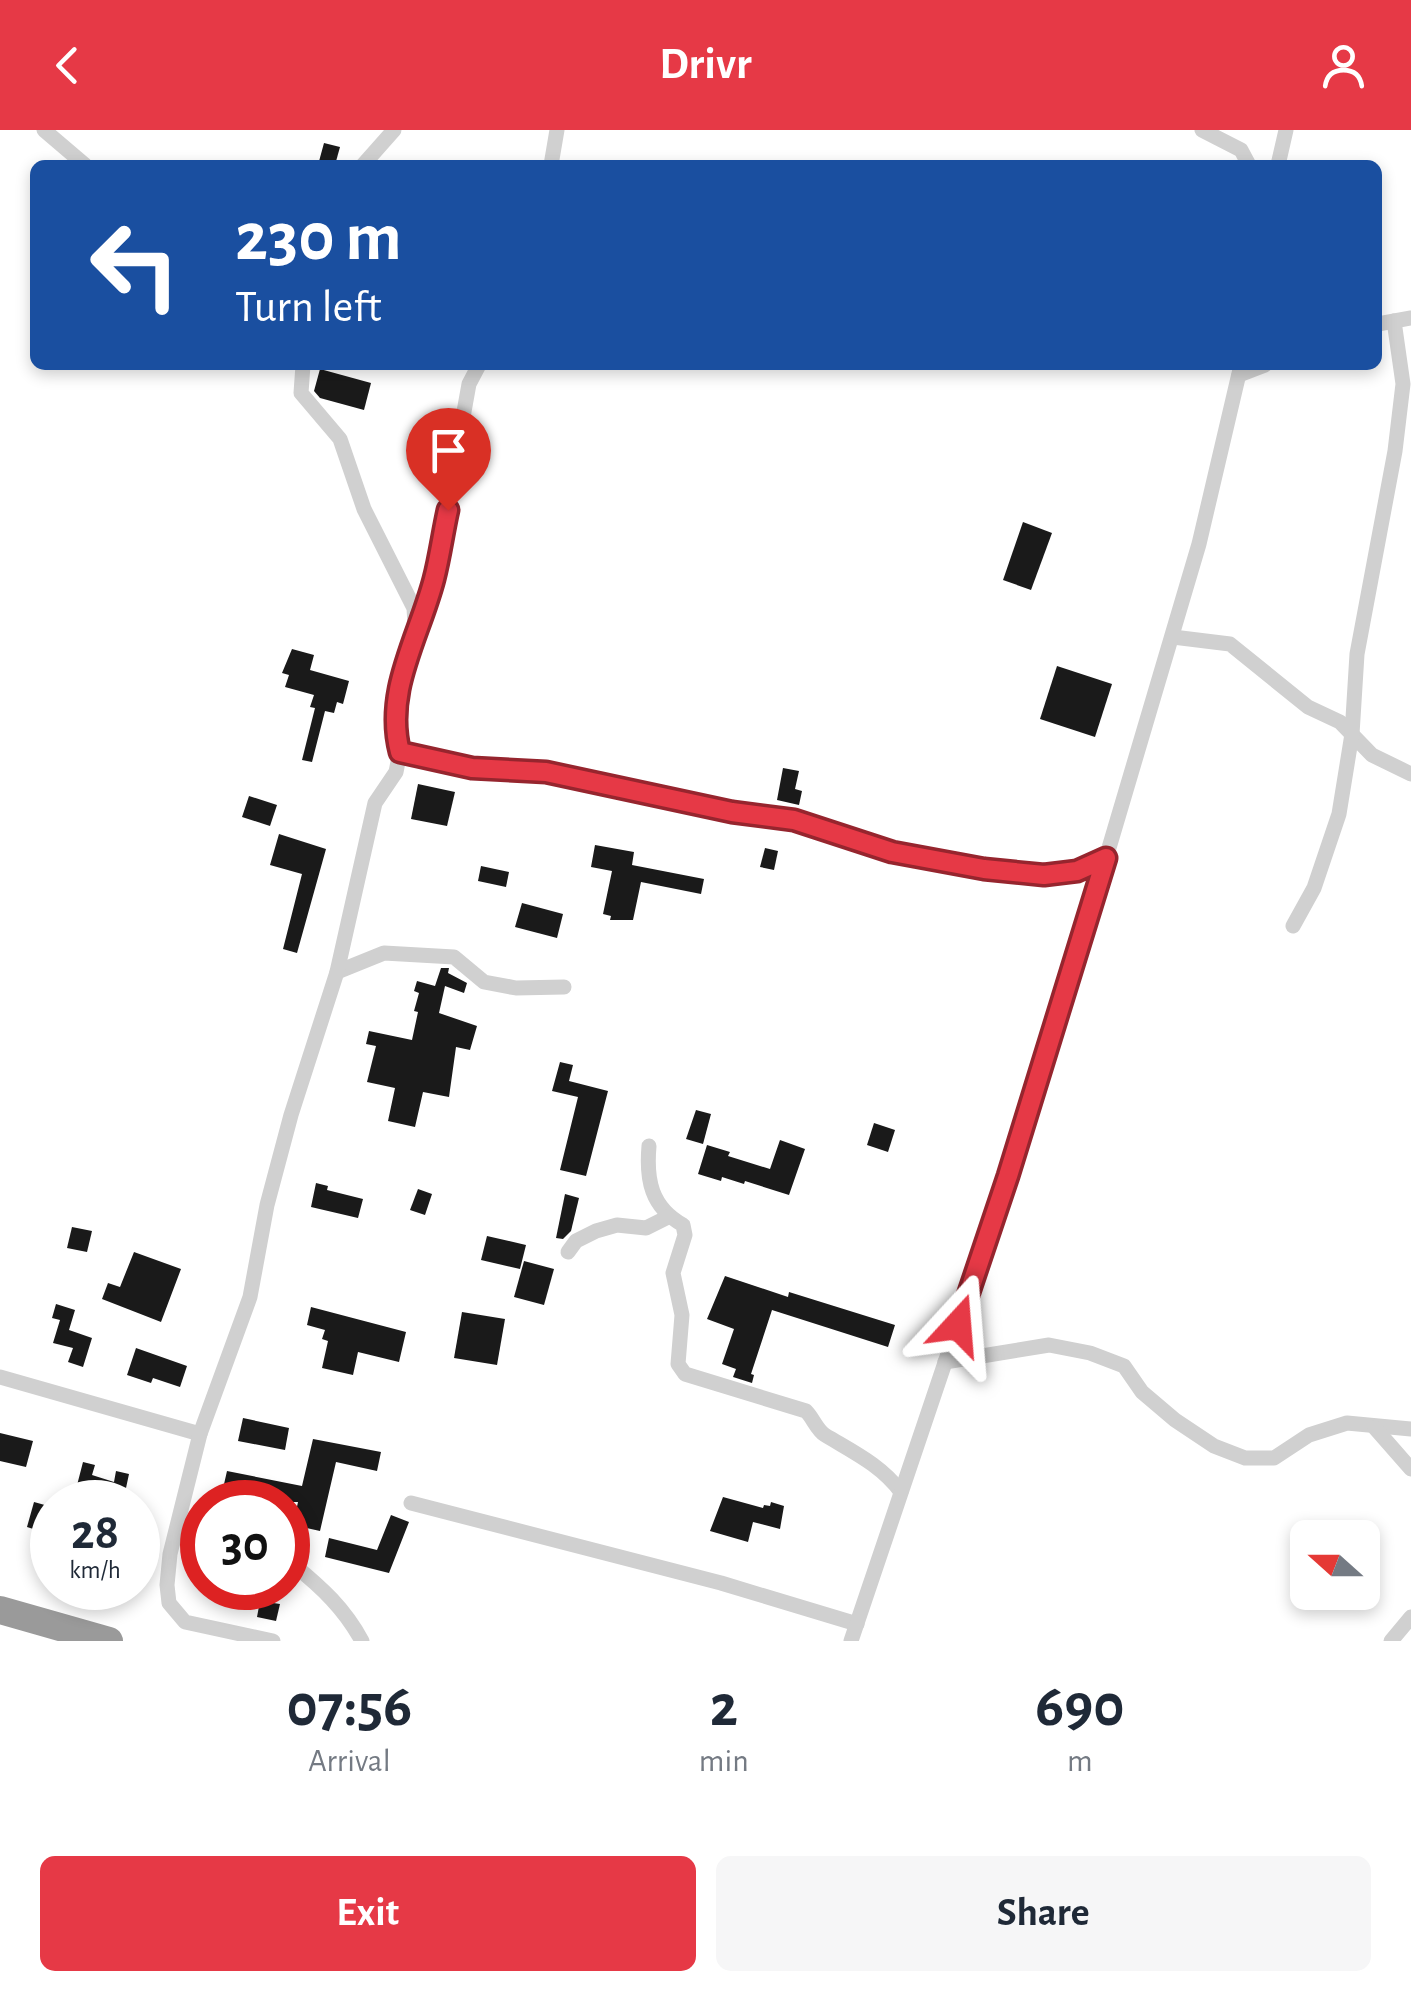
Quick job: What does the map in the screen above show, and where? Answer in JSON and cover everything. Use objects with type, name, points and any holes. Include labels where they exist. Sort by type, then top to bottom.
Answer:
[{"type":"highway","points":[[0,1610],[30,1624],[110,1641]]},
{"type":"street","points":[[44,130],[79,160]]},
{"type":"street","points":[[368,160],[394,130]]},
{"type":"street","points":[[552,160],[557,130]]},
{"type":"street","points":[[1202,130],[1241,150],[1246,160]]},
{"type":"street","points":[[1279,160],[1286,130]]},
{"type":"street","points":[[1293,926],[1314,888],[1339,814],[1352,734],[1358,654],[1396,451],[1403,384],[1394,321]]},
{"type":"street","points":[[303,370],[301,393],[340,439],[364,509],[414,608],[416,639]]},
{"type":"street","points":[[273,1641],[185,1622],[170,1602],[170,1554],[200,1434],[250,1297],[268,1205],[291,1116],[337,972],[375,803],[396,772],[400,752],[393,726],[398,686],[434,578],[469,384],[476,370]]},
{"type":"street","points":[[850,1641],[1008,1176],[1106,858],[1199,544],[1240,370]]},
{"type":"street","points":[[1173,638],[1230,644],[1308,707],[1340,722],[1372,755],[1411,774]]},
{"type":"street","points":[[400,752],[472,768],[546,772],[732,812],[794,820],[892,852],[984,869],[1044,875],[1077,871],[1106,858]]},
{"type":"street","points":[[337,972],[384,954],[454,957],[484,982],[516,988],[564,988]]},
{"type":"street","points":[[649,1146],[647,1174],[651,1189],[668,1217],[683,1225],[685,1235],[673,1273],[682,1315],[678,1364],[685,1374],[806,1410],[816,1420],[820,1433],[886,1473],[901,1492]]},
{"type":"street","points":[[568,1252],[576,1241],[596,1231],[616,1225],[646,1228],[668,1217]]},
{"type":"street","points":[[945,1362],[1049,1345],[1090,1352],[1124,1366],[1142,1392],[1175,1420],[1214,1446],[1245,1458],[1274,1458],[1308,1435],[1347,1423],[1411,1429]]},
{"type":"street","points":[[0,1376],[200,1434]]},
{"type":"street","points":[[1375,1428],[1411,1469]]},
{"type":"street","points":[[411,1503],[721,1583],[857,1624]]},
{"type":"street","points":[[310,1578],[347,1615],[362,1641]]},
{"type":"street","points":[[1392,1641],[1411,1617]]},
{"type":"building","points":[[324,143],[340,147],[336,160],[319,160]]},
{"type":"building","points":[[320,370],[371,383],[364,410],[320,398],[314,391]]},
{"type":"building","points":[[1023,522],[1052,533],[1031,590],[1003,580]]},
{"type":"building","points":[[292,649],[314,655],[310,670],[349,681],[343,704],[337,702],[334,713],[325,711],[312,762],[302,760],[315,708],[310,707],[314,695],[285,687],[289,675],[282,673]]},
{"type":"building","points":[[1057,666],[1112,684],[1095,737],[1040,719]]},
{"type":"building","points":[[783,768],[799,771],[795,789],[802,791],[799,805],[777,800]]},
{"type":"building","points":[[418,784],[455,792],[447,826],[411,819]]},
{"type":"building","points":[[249,796],[277,805],[270,826],[242,817]]},
{"type":"building","points":[[279,834],[326,849],[297,953],[283,949],[302,874],[270,865]]},
{"type":"building","points":[[595,845],[634,852],[632,865],[704,879],[701,894],[641,882],[633,920],[610,920],[611,916],[603,914],[612,871],[591,867]]},
{"type":"building","points":[[765,848],[778,851],[774,870],[760,867]]},
{"type":"building","points":[[481,866],[509,872],[506,887],[478,881]]},
{"type":"building","points":[[522,903],[563,914],[557,938],[515,927]]},
{"type":"building","points":[[441,968],[449,968],[448,973],[467,983],[464,993],[445,986],[439,1013],[477,1026],[470,1050],[456,1047],[449,1097],[423,1092],[415,1127],[388,1121],[395,1088],[367,1082],[376,1046],[366,1044],[369,1031],[412,1040],[418,1012],[414,1011],[419,993],[414,991],[417,981],[435,986]]},
{"type":"building","points":[[560,1062],[573,1065],[569,1081],[608,1091],[586,1176],[560,1170],[578,1097],[552,1091]]},
{"type":"building","points":[[696,1110],[711,1114],[703,1144],[686,1139]]},
{"type":"building","points":[[874,1123],[895,1130],[888,1152],[867,1145]]},
{"type":"building","points":[[780,1140],[805,1149],[789,1195],[745,1181],[744,1184],[722,1177],[721,1181],[698,1174],[707,1145],[770,1169]]},
{"type":"building","points":[[316,1183],[328,1186],[327,1190],[363,1199],[358,1218],[311,1207]]},
{"type":"building","points":[[418,1189],[432,1194],[425,1215],[410,1210]]},
{"type":"building","points":[[565,1194],[579,1198],[571,1231],[563,1239],[556,1238]]},
{"type":"building","points":[[72,1227],[92,1231],[87,1252],[67,1248]]},
{"type":"building","points":[[487,1236],[526,1245],[520,1269],[481,1260]]},
{"type":"building","points":[[134,1252],[181,1269],[161,1322],[102,1299],[108,1283],[120,1287]]},
{"type":"building","points":[[524,1261],[554,1269],[544,1305],[514,1297]]},
{"type":"building","points":[[725,1276],[895,1325],[888,1347],[772,1310],[751,1374],[752,1383],[733,1377],[736,1369],[722,1364],[734,1329],[707,1319]]},
{"type":"building","points":[[56,1304],[75,1310],[69,1330],[92,1338],[83,1367],[68,1362],[73,1348],[53,1343],[60,1320],[52,1318]]},
{"type":"building","points":[[311,1307],[406,1332],[399,1362],[358,1352],[353,1375],[322,1368],[328,1341],[322,1339],[325,1330],[307,1325]]},
{"type":"building","points":[[462,1312],[505,1319],[497,1365],[454,1358]]},
{"type":"building","points":[[136,1348],[187,1366],[180,1387],[127,1375]]},
{"type":"building","points":[[243,1418],[289,1428],[285,1450],[238,1441]]},
{"type":"building","points":[[0,1433],[33,1441],[26,1467],[0,1461]]},
{"type":"building","points":[[313,1439],[381,1452],[377,1471],[336,1462],[320,1531],[310,1529],[310,1480],[303,1480]]},
{"type":"building","points":[[83,1462],[95,1465],[92,1475],[108,1480],[78,1480]]},
{"type":"building","points":[[116,1471],[129,1474],[128,1480],[114,1480]]},
{"type":"building","points":[[227,1471],[272,1480],[225,1480]]},
{"type":"building","points":[[723,1497],[763,1508],[771,1502],[784,1506],[780,1529],[753,1522],[748,1542],[710,1531]]},
{"type":"building","points":[[391,1515],[409,1522],[389,1573],[325,1557],[329,1538],[377,1550]]},
{"type":"building","points":[[258,1610],[279,1610],[276,1621],[257,1617]]},
{"type":"route","points":[[448,510],[434,578],[398,686],[393,726],[400,752],[472,768],[546,772],[732,812],[794,820],[892,852],[984,869],[1044,875],[1077,871],[1106,858],[958,1325]]}]
